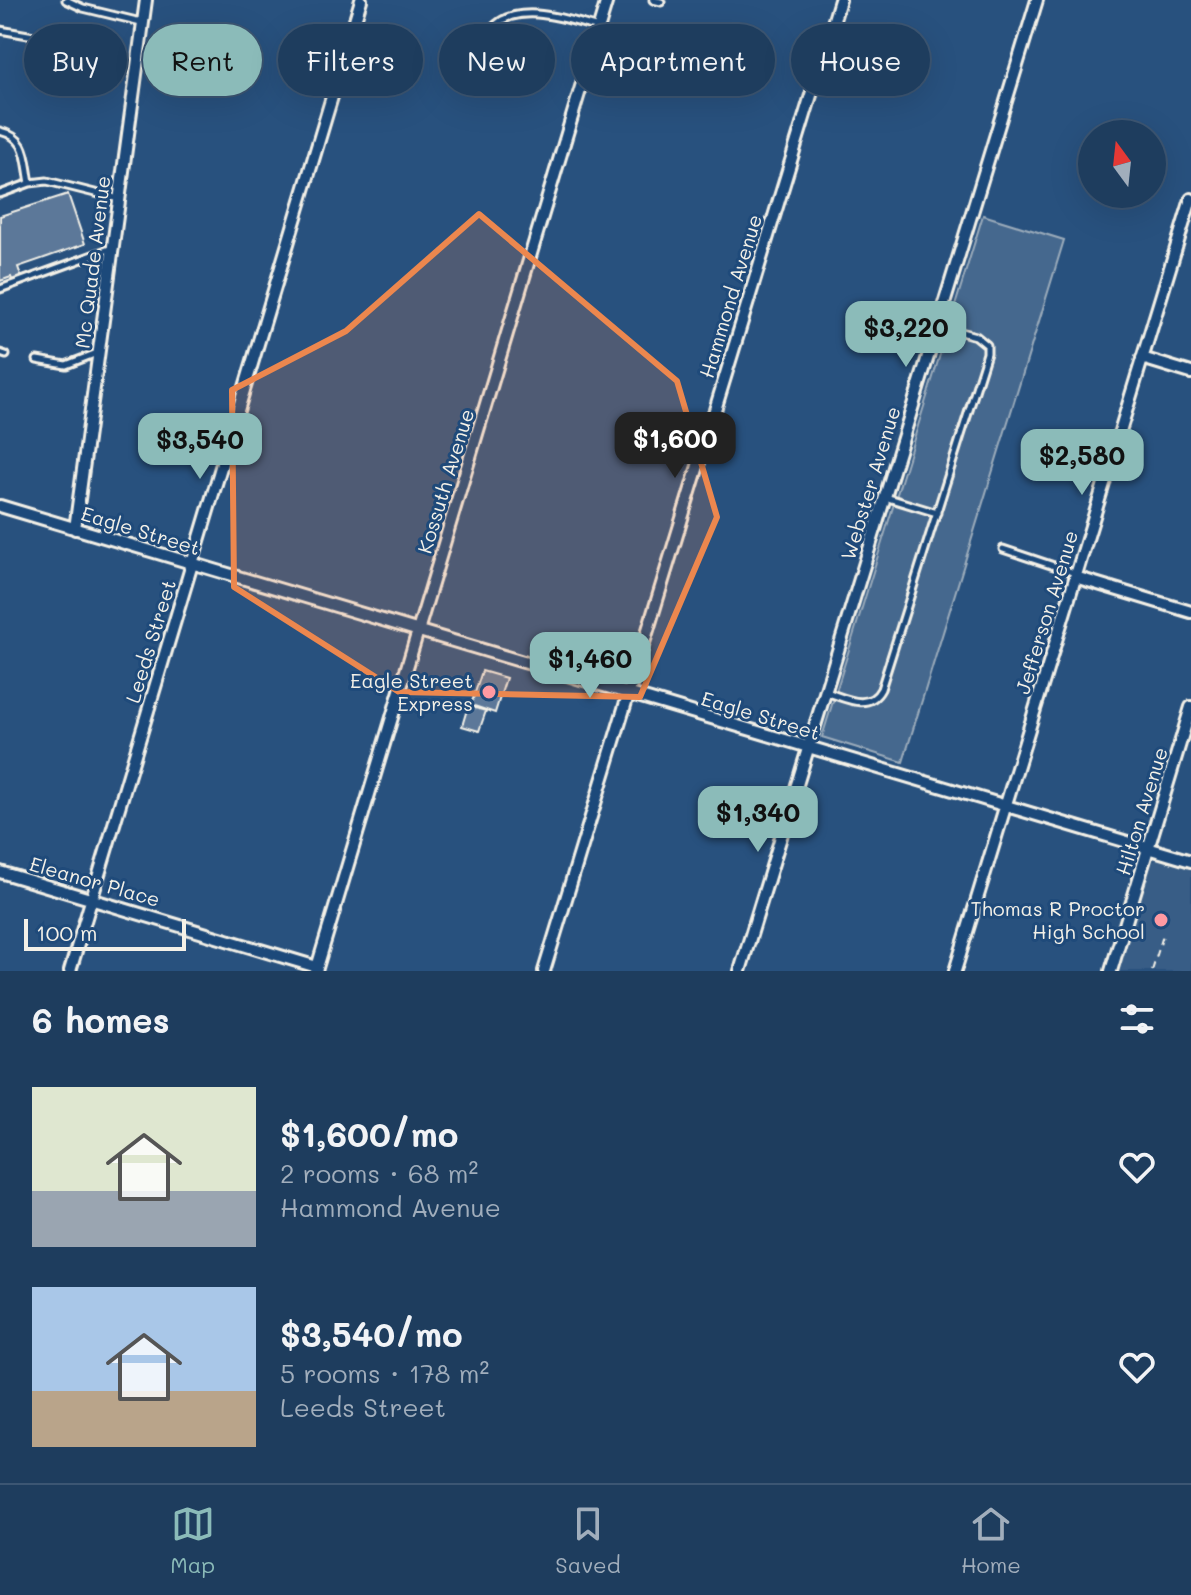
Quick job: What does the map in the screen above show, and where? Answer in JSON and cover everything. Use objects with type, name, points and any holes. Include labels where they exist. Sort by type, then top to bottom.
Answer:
[{"type":"street","name":"Mc Quade Avenue","points":[[75,529],[146,0]]},
{"type":"street","name":"Leeds Street","points":[[70,971],[361,0]]},
{"type":"street","name":"Kossuth Avenue","points":[[600,24],[607,0]]},
{"type":"street","name":"Hammond Avenue","points":[[544,971],[840,0]]},
{"type":"street","name":"Webster Avenue","points":[[740,971],[1037,0]]},
{"type":"street","name":"Kossuth Avenue","points":[[316,969],[579,96]]},
{"type":"street","name":"Jefferson Avenue","points":[[955,971],[1191,199]]},
{"type":"street","points":[[1142,358],[1191,373]]},
{"type":"street","name":"Eagle Street","points":[[0,506],[1191,861]]},
{"type":"street","points":[[1076,575],[1191,612]]},
{"type":"street","name":"Hilton Avenue","points":[[1111,971],[1191,707]]},
{"type":"street","name":"Eleanor Place","points":[[0,872],[316,969]]},
{"type":"lane","points":[[66,0],[83,8],[143,22]]},
{"type":"lane","points":[[653,0],[661,2]]},
{"type":"lane","points":[[497,24],[518,12],[537,10],[585,24]]},
{"type":"lane","points":[[0,30],[24,34]]},
{"type":"lane","points":[[0,131],[13,134],[22,144],[30,183]]},
{"type":"lane","points":[[0,194],[30,183],[47,181],[119,199]]},
{"type":"lane","points":[[0,289],[112,248]]},
{"type":"lane","points":[[826,692],[865,703],[877,697],[987,353],[987,345],[976,336],[937,325]]},
{"type":"lane","points":[[37,360],[66,365],[98,353]]},
{"type":"lane","points":[[885,497],[937,513]]},
{"type":"lane","points":[[1003,549],[1076,575]]},
{"type":"path","points":[[1152,971],[1164,932]]},
{"type":"highlighted area","points":[[479,214],[677,381],[717,517],[640,697],[399,692],[234,587],[232,390],[346,331]]},
{"type":"shaded area","points":[[983,215],[1064,240],[903,762],[822,737]]},
{"type":"shaded area","name":"Thomas R Proctor High School","points":[[1155,860],[1191,868],[1191,971],[1116,971],[1148,867]]},
{"type":"building","points":[[68,194],[85,244],[18,267],[22,279],[13,282],[11,277],[0,281],[0,216]]},
{"type":"building","name":"Eagle Street Express","points":[[482,671],[506,678],[495,713],[471,705]]},
{"type":"building","points":[[468,706],[486,711],[479,731],[462,726]]},
{"type":"place","name":"Eagle Street Express","points":[[489,692]]},
{"type":"place","name":"Thomas R Proctor High School","points":[[1161,920]]}]
